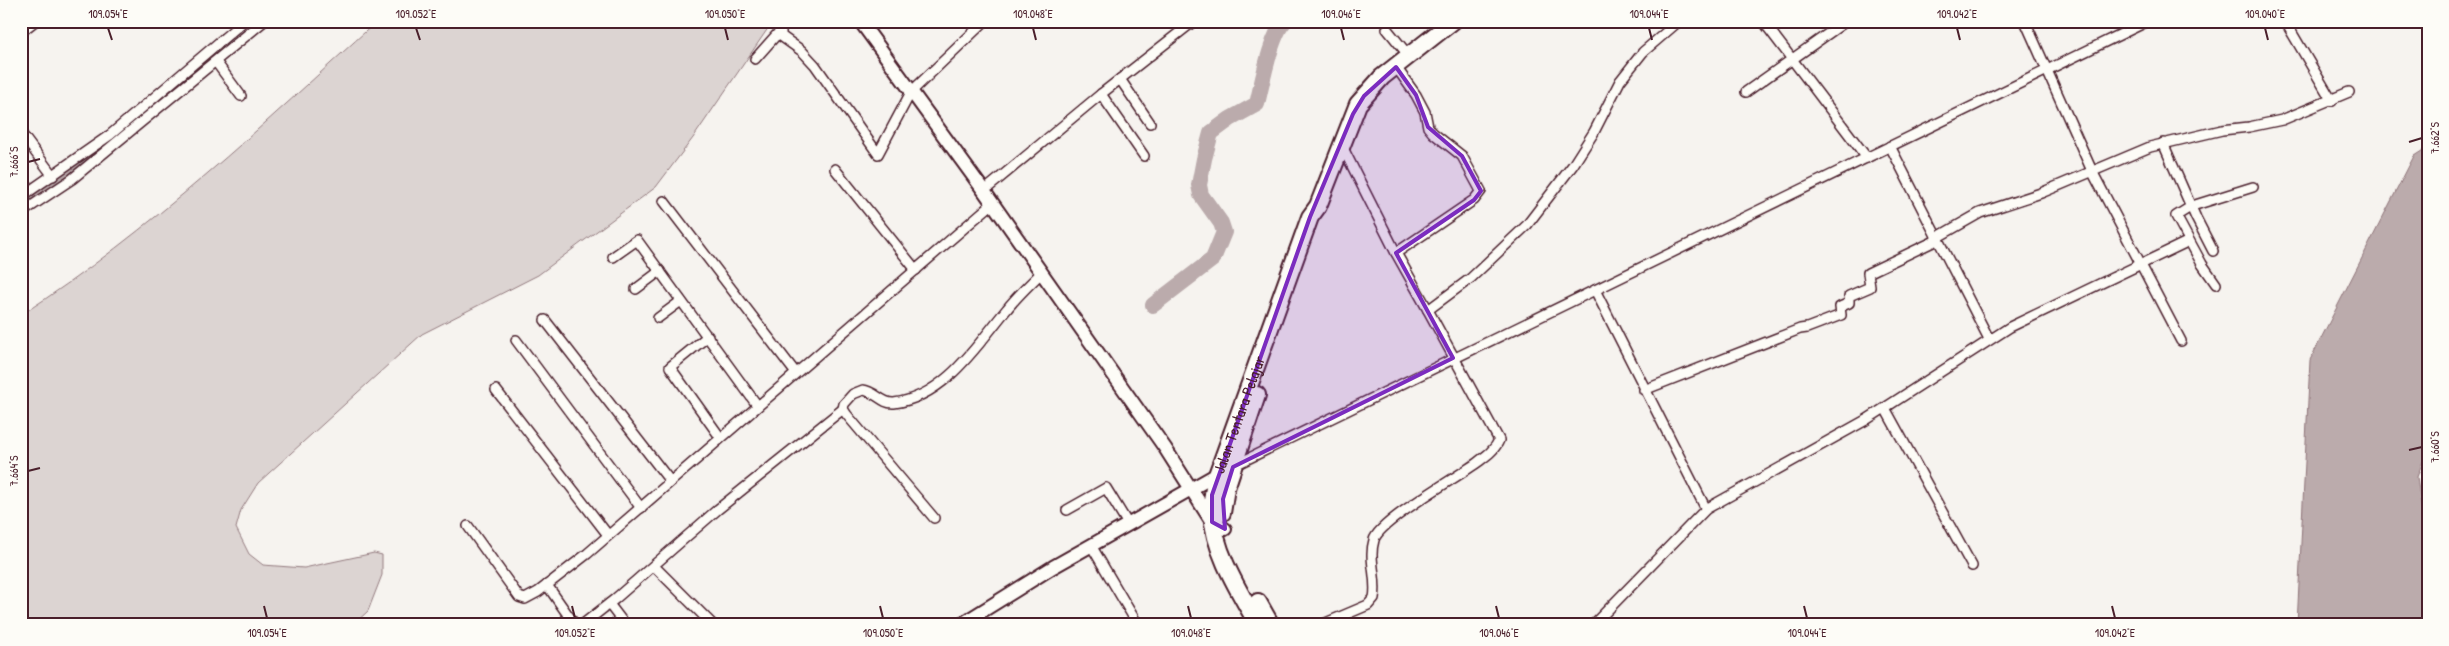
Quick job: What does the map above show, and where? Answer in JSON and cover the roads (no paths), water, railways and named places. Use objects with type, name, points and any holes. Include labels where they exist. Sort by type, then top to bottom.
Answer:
[{"type":"highway","name":"Jalan Tentara Pelajar","points":[[1258,625],[1223,556],[1219,525],[1223,499],[1233,467],[1317,220],[1318,206],[1340,144],[1358,104],[1382,77],[1453,21]]},
{"type":"highway","name":"Jalan Tentara Pelajar","points":[[1271,625],[1241,574],[1211,504],[1217,475],[1310,217],[1318,206]]},
{"type":"street","points":[[21,32],[35,21]]},
{"type":"street","points":[[21,197],[110,135],[244,21]]},
{"type":"street","points":[[21,213],[72,179],[264,21]]},
{"type":"street","points":[[755,59],[780,32],[781,21]]},
{"type":"street","points":[[860,21],[993,203],[1219,525]]},
{"type":"street","points":[[873,163],[911,92],[985,21]]},
{"type":"street","points":[[984,191],[1120,78],[1194,21]]},
{"type":"street","points":[[1428,310],[1471,278],[1526,225],[1550,197],[1589,140],[1620,80],[1643,52],[1679,21]]},
{"type":"street","points":[[1763,21],[1867,158]]},
{"type":"street","points":[[1746,92],[1846,21]]},
{"type":"street","points":[[2025,21],[2048,68],[2092,171],[2180,341]]},
{"type":"street","points":[[960,625],[1053,567],[1092,547],[1128,524],[1217,475],[1453,358],[2148,21]]},
{"type":"street","points":[[2285,21],[2332,101]]},
{"type":"street","points":[[1387,28],[1409,56]]},
{"type":"street","points":[[780,32],[788,43],[802,51],[815,65],[876,153],[880,153]]},
{"type":"street","points":[[216,62],[241,96]]},
{"type":"street","points":[[1396,67],[1416,95],[1428,126],[1433,133],[1462,156],[1481,191],[1474,200],[1396,253]]},
{"type":"street","points":[[1120,78],[1150,124]]},
{"type":"street","points":[[1644,390],[1800,329],[1841,315],[1840,306],[1849,303],[1849,296],[1870,287],[1868,273],[1937,239],[1980,213],[2041,193],[2163,143],[2222,130],[2282,120],[2332,101],[2349,92]]},
{"type":"street","points":[[1101,94],[1144,156]]},
{"type":"street","points":[[21,133],[53,176]]},
{"type":"street","points":[[2163,143],[2213,250]]},
{"type":"street","points":[[1321,625],[1368,605],[1374,598],[1372,561],[1374,539],[1378,532],[1394,519],[1464,473],[1497,446],[1499,440],[1396,253],[1340,144]]},
{"type":"street","points":[[1890,146],[1989,339]]},
{"type":"street","points":[[835,168],[916,270]]},
{"type":"street","points":[[2216,284],[2176,216],[2192,206],[2253,187]]},
{"type":"street","points":[[664,201],[795,372]]},
{"type":"street","points":[[468,526],[519,597],[525,599],[547,585],[641,508],[795,372],[993,203]]},
{"type":"street","points":[[614,258],[637,240],[758,405]]},
{"type":"street","points":[[1593,625],[1706,509],[1885,408],[2010,326],[2189,241]]},
{"type":"street","points":[[636,289],[660,272]]},
{"type":"street","points":[[582,625],[654,566],[716,510],[843,408],[845,402],[863,390],[887,403],[902,401],[930,392],[956,368],[1016,298],[1042,272]]},
{"type":"street","points":[[1595,290],[1644,390],[1706,509]]},
{"type":"street","points":[[658,318],[681,301]]},
{"type":"street","points":[[545,320],[670,481]]},
{"type":"street","points":[[708,336],[670,367],[720,437]]},
{"type":"street","points":[[516,340],[641,508]]},
{"type":"street","points":[[496,390],[608,535]]},
{"type":"street","points":[[843,408],[934,518]]},
{"type":"street","points":[[1885,408],[1972,566]]},
{"type":"street","points":[[1067,510],[1106,488],[1128,524]]},
{"type":"street","points":[[1092,547],[1138,625]]},
{"type":"street","points":[[654,566],[713,625]]},
{"type":"street","points":[[547,585],[575,625]]},
{"type":"street","points":[[609,604],[625,625]]},
{"type":"waterway","points":[[21,203],[52,183],[111,139],[254,21]]},
{"type":"waterway","points":[[1153,305],[1213,259],[1224,232],[1221,223],[1201,195],[1199,185],[1211,133],[1230,119],[1257,104],[1271,48],[1280,27],[1285,21]]}]
